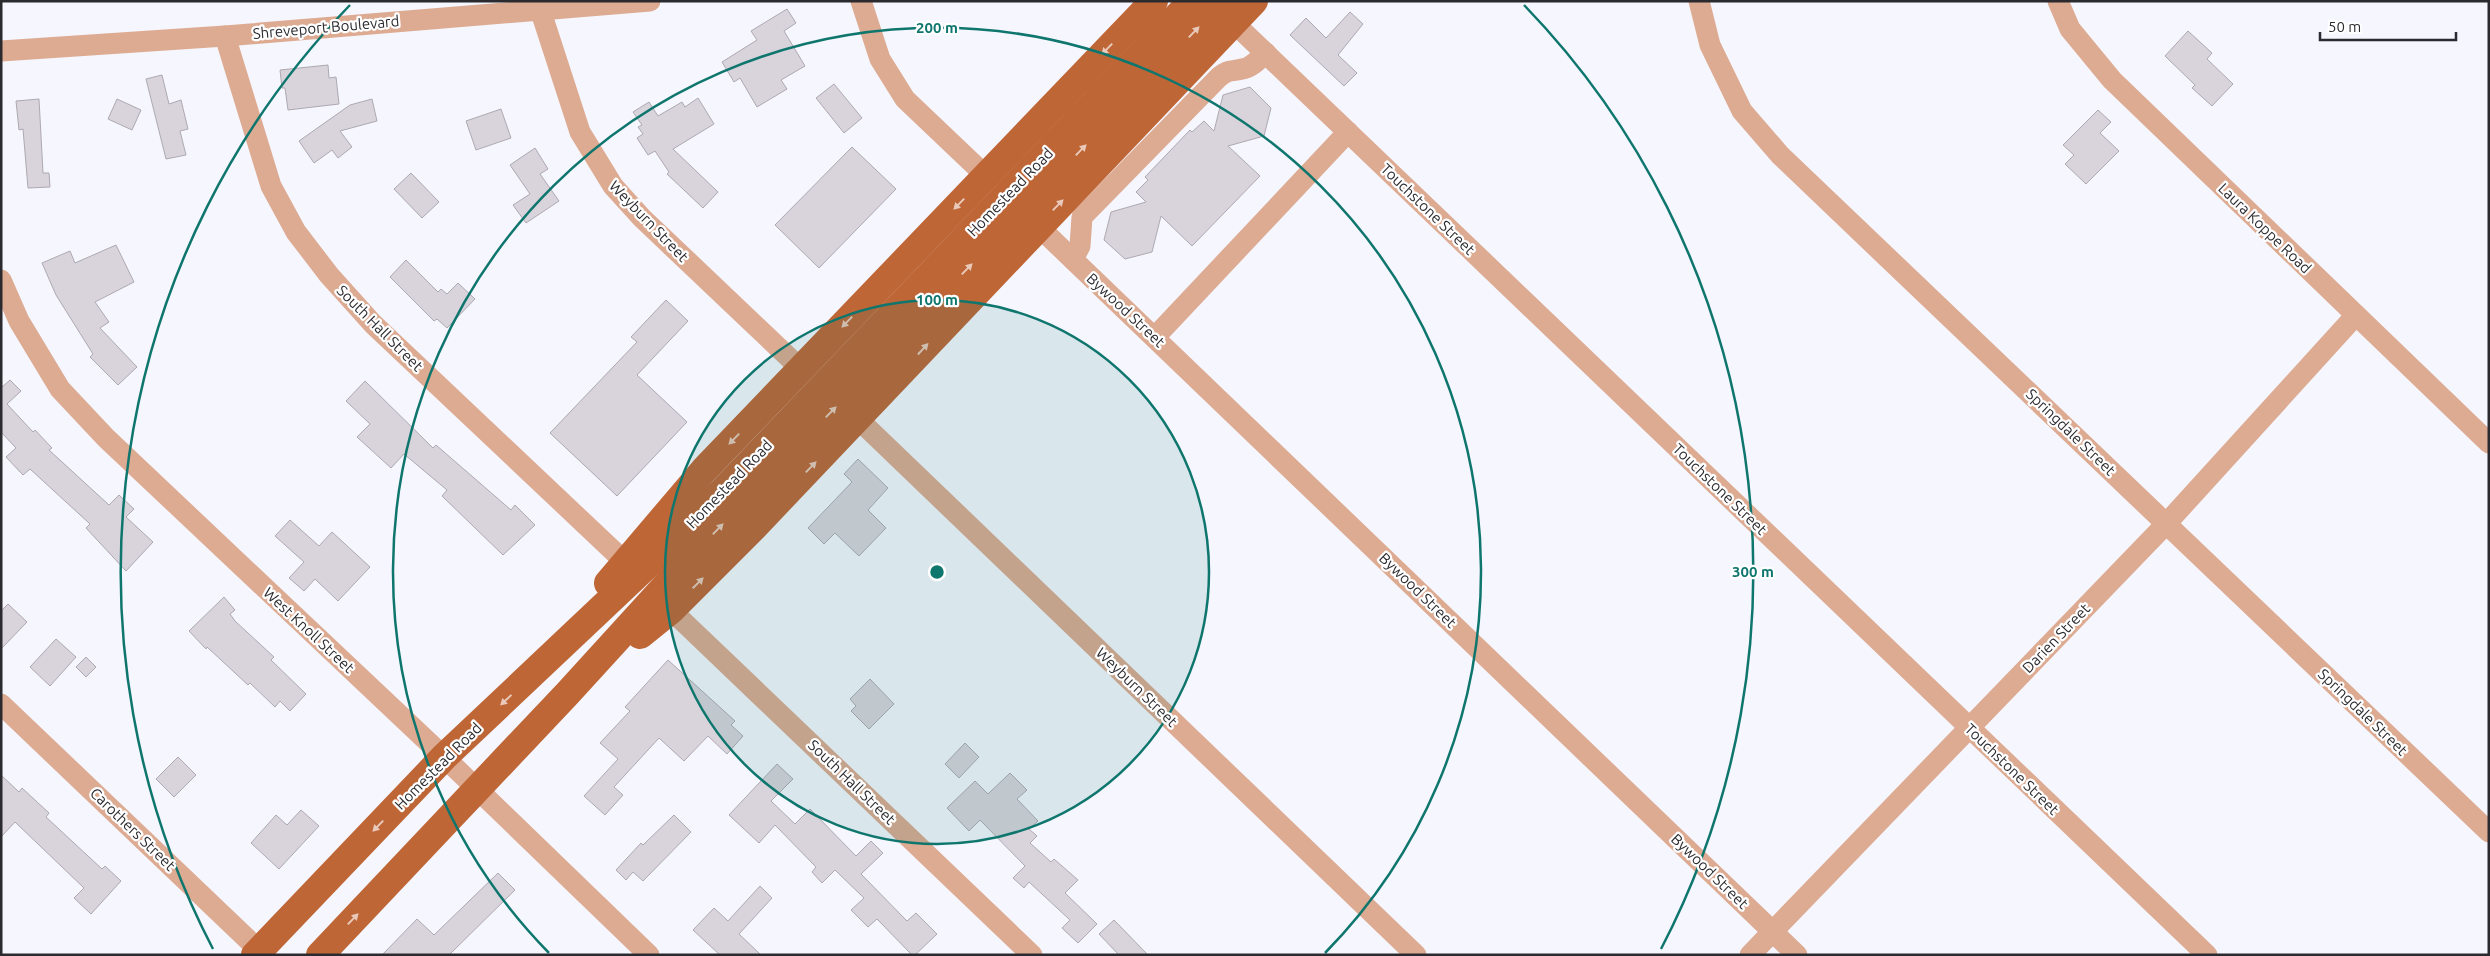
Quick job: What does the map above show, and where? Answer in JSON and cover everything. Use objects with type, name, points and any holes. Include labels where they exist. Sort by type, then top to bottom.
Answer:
[{"type":"main road","points":[[542,667],[625,562],[704,470],[986,176],[1132,12],[1154,1]]},
{"type":"main road","name":"Homestead Road","points":[[320,955],[568,694],[713,534],[1023,210],[1192,1]]},
{"type":"main road","points":[[568,694],[671,610],[858,418],[1023,210],[1229,12],[1254,1]]},
{"type":"main road","name":"Homestead Road","points":[[260,953],[444,757],[542,667],[696,518],[1023,210]]},
{"type":"street","name":"Shreveport Boulevard","points":[[1,51],[225,36],[650,1]]},
{"type":"street","points":[[861,1],[880,60],[905,99],[986,176]]},
{"type":"street","name":"Springdale Street","points":[[1699,1],[1710,45],[1742,111],[1780,155],[2489,832]]},
{"type":"street","name":"Laura Koppe Road","points":[[2058,1],[2070,29],[2112,80],[2489,443]]},
{"type":"street","name":"Weyburn Street","points":[[540,10],[580,132],[613,186],[642,218],[801,369]]},
{"type":"street","name":"Touchstone Street","points":[[1229,12],[1266,53],[2207,955]]},
{"type":"street","name":"South Hall Street","points":[[225,36],[271,186],[296,232],[329,275],[373,324],[625,562]]},
{"type":"street","points":[[1073,259],[1080,246],[1082,217],[1219,77],[1228,70],[1243,69],[1266,53]]},
{"type":"street","points":[[1155,336],[1348,132]]},
{"type":"street","name":"Bywood Street","points":[[1023,210],[1797,955]]},
{"type":"street","name":"West Knoll Street","points":[[1,280],[19,321],[60,389],[106,438],[444,757],[476,790],[649,955]]},
{"type":"street","name":"Darien Street","points":[[1750,955],[2166,524],[2356,315]]},
{"type":"street","name":"Weyburn Street","points":[[858,418],[1416,955]]},
{"type":"street","name":"South Hall Street","points":[[671,610],[1032,955]]},
{"type":"street","name":"Carothers Street","points":[[1,704],[260,953]]},
{"type":"building","points":[[787,9],[796,23],[784,31],[805,66],[781,80],[787,89],[757,107],[740,78],[734,82],[722,62],[757,40],[751,31]]},
{"type":"building","points":[[1350,12],[1363,24],[1338,55],[1357,73],[1344,86],[1290,35],[1306,18],[1326,38]]},
{"type":"building","points":[[2188,31],[2212,53],[2207,59],[2233,84],[2212,106],[2192,88],[2195,85],[2165,56]]},
{"type":"building","points":[[328,65],[329,78],[336,77],[339,104],[288,110],[285,88],[282,88],[280,70]]},
{"type":"building","points":[[162,75],[169,104],[181,100],[188,129],[180,131],[186,155],[166,159],[146,79]]},
{"type":"building","points":[[834,84],[862,118],[844,133],[816,98]]},
{"type":"building","points":[[1250,87],[1271,108],[1264,136],[1228,146],[1260,176],[1192,246],[1161,216],[1152,252],[1125,259],[1104,240],[1111,212],[1146,202],[1136,192],[1148,180],[1145,177],[1190,130],[1192,132],[1204,121],[1214,131],[1223,95]]},
{"type":"building","points":[[698,98],[714,124],[673,149],[718,192],[703,208],[667,174],[669,172],[655,151],[648,155],[637,138],[643,134],[638,127],[642,125],[633,112],[649,102],[658,116],[682,102],[685,107]]},
{"type":"building","points":[[39,99],[43,173],[49,173],[50,187],[28,188],[23,129],[19,130],[16,101]]},
{"type":"building","points":[[117,99],[141,110],[132,130],[108,119]]},
{"type":"building","points":[[372,99],[377,121],[340,131],[352,147],[338,158],[332,150],[314,163],[299,141],[350,105]]},
{"type":"building","points":[[501,109],[511,138],[476,150],[466,121]]},
{"type":"building","points":[[2098,110],[2111,122],[2100,133],[2119,151],[2086,184],[2065,164],[2074,155],[2063,145]]},
{"type":"building","points":[[852,147],[896,189],[819,268],[775,225]]},
{"type":"building","points":[[535,148],[548,169],[540,174],[559,201],[526,223],[513,205],[530,194],[510,165]]},
{"type":"building","points":[[411,173],[439,202],[422,218],[394,189]]},
{"type":"building","points":[[116,245],[134,282],[95,302],[109,322],[100,328],[137,367],[118,385],[90,357],[93,354],[56,295],[42,263],[70,251],[75,263]]},
{"type":"building","points":[[406,260],[438,292],[441,289],[447,294],[458,283],[475,299],[447,328],[437,319],[434,321],[390,277]]},
{"type":"building","points":[[666,300],[688,321],[637,375],[687,422],[617,496],[550,433],[637,342],[631,337]]},
{"type":"building","points":[[10,380],[21,391],[7,404],[33,432],[35,430],[52,448],[49,450],[109,505],[119,495],[134,509],[126,517],[153,542],[126,571],[86,528],[90,524],[30,469],[23,475],[6,457],[16,448],[1,432],[1,388]]},
{"type":"building","points":[[365,381],[433,448],[436,445],[511,510],[515,505],[535,525],[503,555],[442,496],[447,490],[404,454],[391,468],[357,437],[370,424],[346,401]]},
{"type":"building","points":[[858,459],[888,488],[868,510],[886,528],[859,556],[835,533],[824,544],[808,528],[852,482],[844,474]]},
{"type":"building","points":[[290,520],[319,546],[332,532],[370,567],[338,601],[315,579],[304,591],[289,578],[304,562],[275,536]]},
{"type":"building","points":[[224,597],[235,610],[230,614],[235,621],[274,657],[271,660],[306,694],[290,711],[280,701],[275,707],[250,683],[248,685],[207,647],[206,649],[189,631]]},
{"type":"building","points":[[8,604],[27,622],[1,649],[1,611]]},
{"type":"building","points":[[56,639],[76,657],[50,686],[30,667]]},
{"type":"building","points":[[86,657],[96,667],[86,677],[76,667]]},
{"type":"building","points":[[668,660],[735,721],[731,725],[743,736],[727,754],[708,736],[684,761],[659,738],[614,787],[623,795],[605,815],[584,796],[618,759],[600,743],[630,711],[625,707]]},
{"type":"building","points":[[870,679],[894,704],[869,729],[851,711],[856,706],[850,699]]},
{"type":"building","points":[[965,743],[979,757],[959,778],[945,764]]},
{"type":"building","points":[[178,757],[196,775],[174,797],[156,779]]},
{"type":"building","points":[[777,764],[793,779],[771,801],[795,824],[810,809],[856,856],[871,841],[883,853],[861,874],[907,921],[916,913],[937,934],[915,955],[912,955],[877,919],[868,927],[851,910],[864,898],[835,870],[822,883],[812,872],[816,867],[775,825],[759,843],[729,815]]},
{"type":"building","points":[[1010,773],[1027,790],[1017,799],[1038,821],[1029,829],[1037,836],[1030,843],[1051,862],[1054,859],[1078,880],[1065,893],[1097,924],[1078,943],[1062,928],[1070,920],[1029,882],[1024,888],[1013,878],[1025,866],[980,820],[969,831],[947,808],[975,781],[988,794]]},
{"type":"building","points":[[1,775],[19,792],[22,788],[49,813],[46,817],[102,869],[105,866],[121,881],[91,914],[74,898],[84,888],[15,822],[1,837]]},
{"type":"building","points":[[301,810],[319,826],[279,869],[251,843],[276,815],[287,825]]},
{"type":"building","points":[[674,815],[691,832],[643,881],[633,872],[626,880],[616,870],[641,843],[643,845]]},
{"type":"building","points":[[498,873],[515,890],[449,955],[382,955],[417,919],[434,935]]},
{"type":"building","points":[[760,886],[772,898],[739,934],[761,955],[720,955],[693,930],[714,908],[728,921]]},
{"type":"building","points":[[1114,920],[1148,955],[1119,955],[1099,934]]}]
